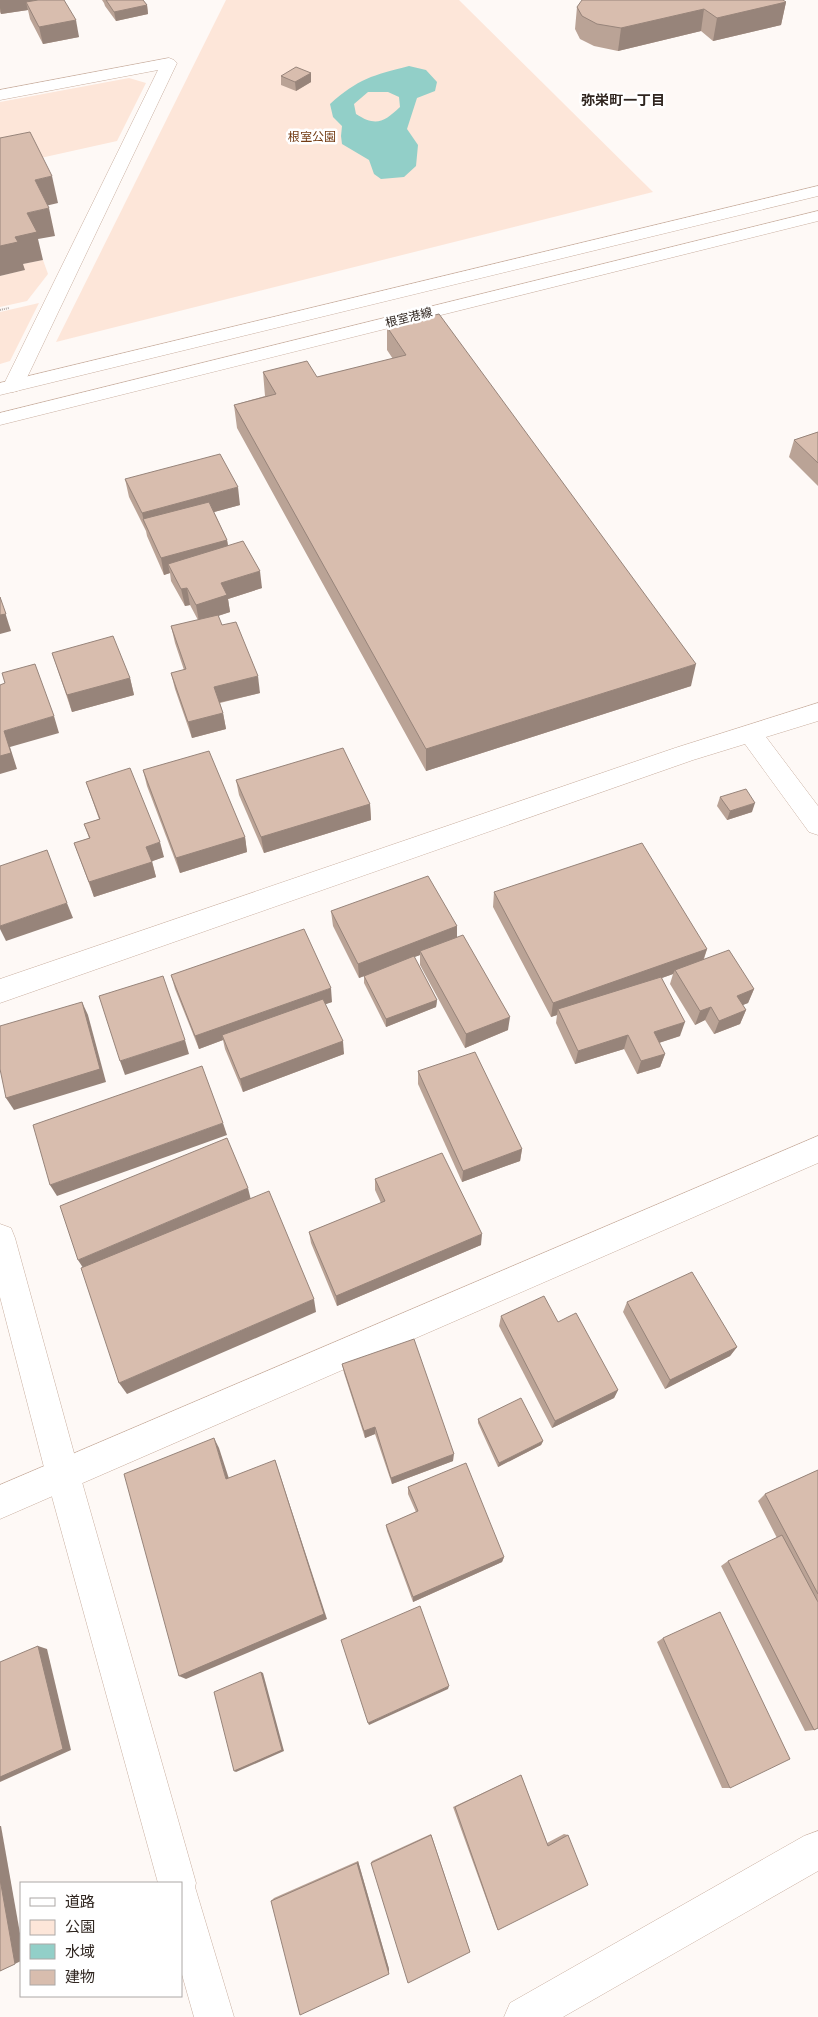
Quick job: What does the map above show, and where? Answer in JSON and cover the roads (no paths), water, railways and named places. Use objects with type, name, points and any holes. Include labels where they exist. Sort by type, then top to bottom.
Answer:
[{"type":"street","points":[[0,95],[170,63],[6,388]]},
{"type":"street","name":"根室港線","points":[[6,388],[818,191]]},
{"type":"street","name":"根室港線","points":[[0,420],[818,216]]},
{"type":"street","points":[[0,991],[684,754],[751,735],[818,712]]},
{"type":"street","points":[[751,735],[818,824]]},
{"type":"street","points":[[0,1502],[818,1149]]},
{"type":"street","points":[[0,1238],[63,1475],[177,1882]]},
{"type":"street","points":[[524,2017],[818,1850]]},
{"type":"street","points":[[182,1904],[214,2017]]},
{"type":"water","points":[[409,66],[426,70],[437,82],[435,91],[417,98],[407,129],[418,145],[416,166],[404,177],[381,179],[374,174],[369,160],[342,144],[342,126],[333,117],[330,104],[366,79]],"holes":[[[368,92],[388,92],[399,97],[400,107],[389,116],[380,121],[374,121],[356,114],[354,104]]]},
{"type":"district","name":"弥栄町一丁目","points":[[623,100]]},
{"type":"park label","name":"根室公園","points":[[312,137]]}]
